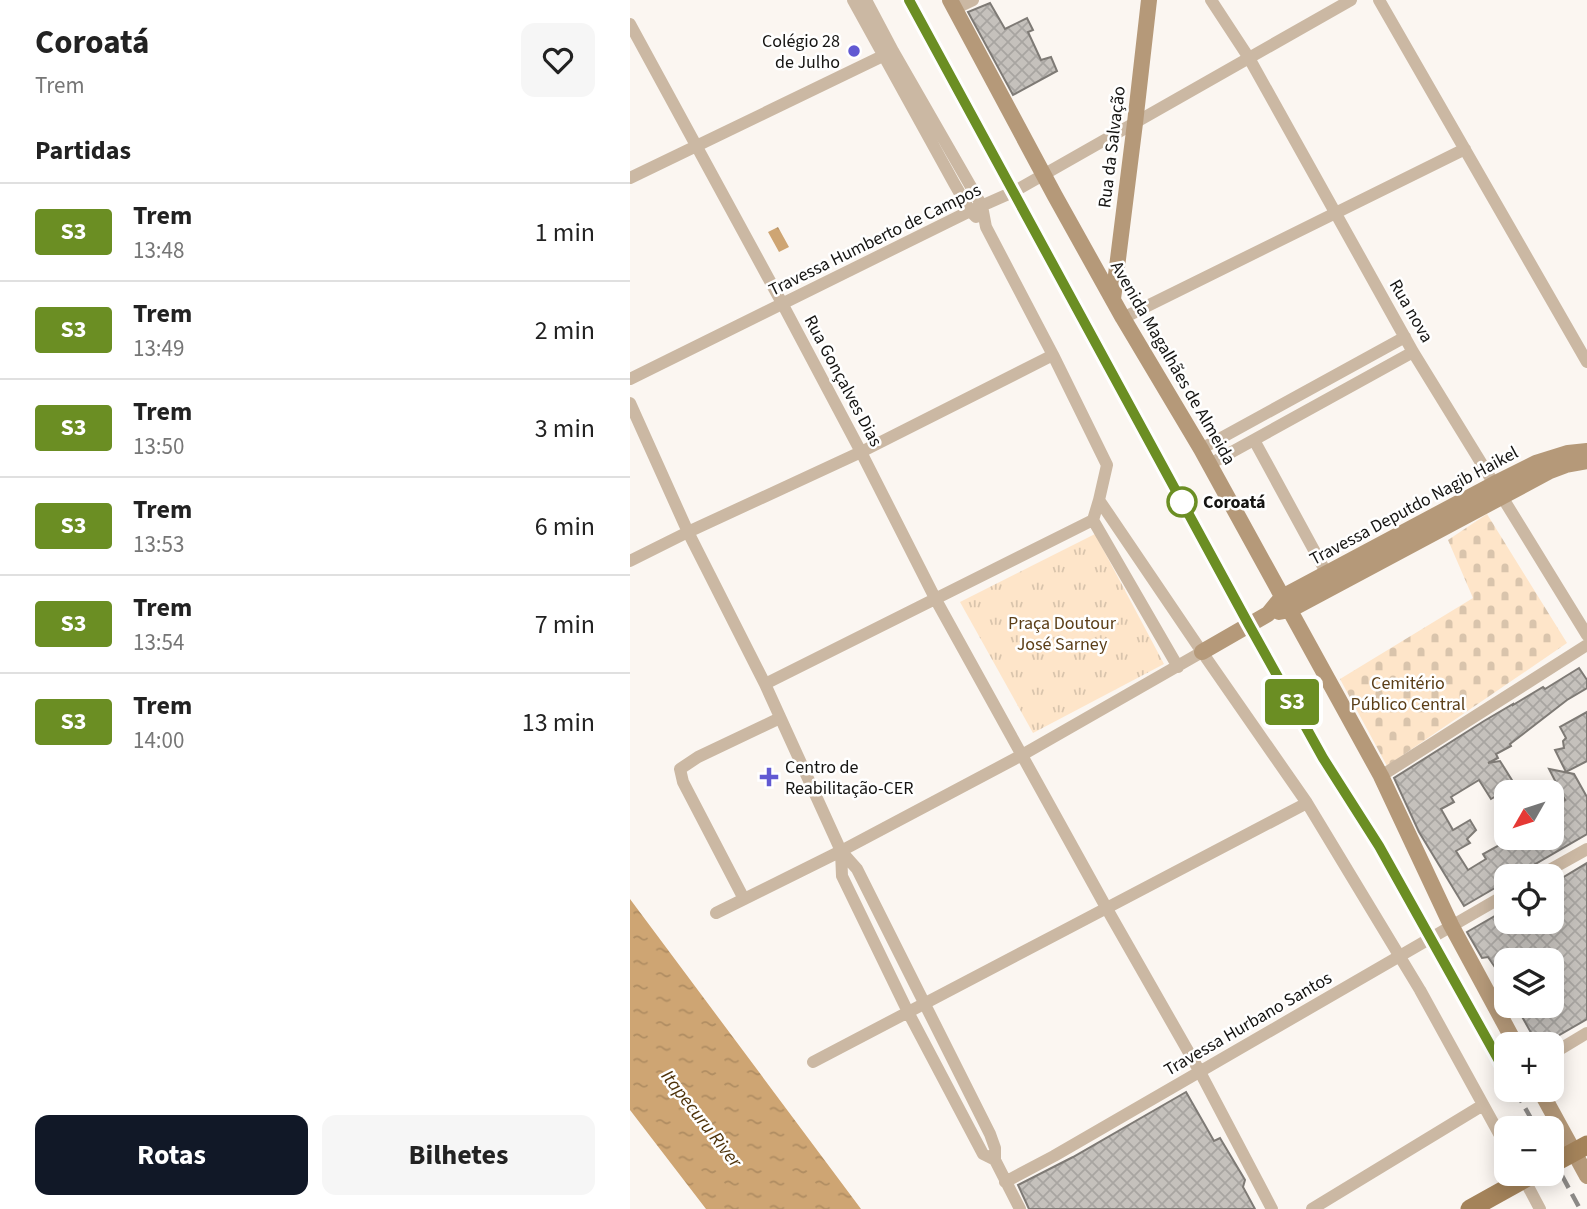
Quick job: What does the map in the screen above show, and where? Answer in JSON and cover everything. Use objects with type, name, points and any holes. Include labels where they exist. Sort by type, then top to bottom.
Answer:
[{"type":"main road","points":[[1564,1158],[1581,1149]]},
{"type":"main road","points":[[1470,1209],[1509,1186]]},
{"type":"street","points":[[765,684],[1093,520],[1107,466],[1054,355],[986,227],[888,53],[853,0]]},
{"type":"street","points":[[866,0],[888,53]]},
{"type":"street","points":[[952,4],[973,0]]},
{"type":"street","name":"Rua da Salvação","points":[[1113,299],[1149,0]]},
{"type":"street","name":"Rua nova","points":[[1210,0],[1250,58],[1413,352],[1587,635]]},
{"type":"street","name":"Travessa Humberto de Campos","points":[[630,379],[1045,176],[1351,0]]},
{"type":"street","points":[[1379,0],[1587,362]]},
{"type":"street","name":"Avenida Magalhães de Almeida","points":[[952,4],[1113,299],[1210,464],[1381,776],[1451,925],[1509,1032]]},
{"type":"street","name":"Rua Gonçalves Dias","points":[[630,24],[783,305],[936,600],[1200,1072],[1272,1209]]},
{"type":"street","points":[[630,178],[888,53]]},
{"type":"street","points":[[1124,318],[1465,149]]},
{"type":"street","points":[[1201,449],[1405,337]]},
{"type":"street","points":[[1210,464],[1413,352]]},
{"type":"street","points":[[630,561],[861,452],[1054,355]]},
{"type":"street","points":[[630,402],[688,532],[765,684],[841,851],[858,869],[990,1134],[995,1148],[995,1160],[1020,1209]]},
{"type":"street","points":[[1254,440],[1326,573]]},
{"type":"street","name":"Travessa Deputdo Nagib Haikel","points":[[1202,652],[1498,490],[1549,458],[1587,451]]},
{"type":"street","name":"Travessa Deputdo Nagib Haikel","points":[[1286,604],[1326,573],[1498,490],[1566,465],[1587,461]]},
{"type":"street","points":[[1099,500],[1307,803],[1400,956],[1494,1125]]},
{"type":"street","points":[[1093,520],[1178,667]]},
{"type":"street","points":[[1381,776],[1587,645]]},
{"type":"street","points":[[716,913],[841,851],[1022,755],[1202,652]]},
{"type":"street","points":[[744,899],[683,782],[680,769],[780,718]]},
{"type":"street","points":[[813,1062],[1307,803]]},
{"type":"street","points":[[1560,864],[1587,849]]},
{"type":"street","points":[[841,851],[842,876],[908,1012],[983,1154],[995,1160]]},
{"type":"street","name":"Travessa Hurbano Santos","points":[[1005,1182],[1494,901]]},
{"type":"street","points":[[1564,1047],[1587,1033]]},
{"type":"street","points":[[1548,1102],[1581,1149],[1587,1176]]},
{"type":"street","points":[[1312,1209],[1483,1105]]},
{"type":"street","points":[[1530,1186],[1540,1209]]},
{"type":"green space","name":"Cemitério Público Central","points":[[1487,514],[1567,643],[1387,766],[1340,679],[1473,598],[1448,540]]},
{"type":"green space","name":"Praça Doutour José Sarney","points":[[1095,534],[1164,664],[1033,733],[960,602]]},
{"type":"water","points":[[778,227],[789,247],[779,252],[768,232]]},
{"type":"water","name":"Itapecuru River","points":[[630,899],[861,1209],[706,1209],[630,1110]]},
{"type":"building","points":[[990,3],[1005,29],[1027,18],[1033,30],[1028,32],[1041,60],[1051,57],[1057,71],[1013,95],[968,12]]},
{"type":"building","points":[[1579,668],[1587,680],[1587,688],[1567,700],[1510,744],[1511,746],[1496,754],[1498,758],[1488,763],[1500,761],[1512,780],[1494,780],[1494,797],[1491,799],[1479,780],[1451,797],[1454,802],[1441,809],[1453,830],[1470,820],[1476,830],[1467,839],[1470,843],[1456,851],[1468,870],[1486,859],[1483,854],[1494,848],[1559,850],[1535,864],[1494,864],[1494,889],[1464,906],[1419,832],[1394,778],[1484,721],[1543,687],[1545,689]]},
{"type":"building","points":[[1587,712],[1587,761],[1566,772],[1555,750],[1564,748],[1563,741],[1566,738],[1560,727]]},
{"type":"building","points":[[1549,769],[1574,774],[1587,797],[1587,834],[1564,847],[1564,780],[1555,780]]},
{"type":"building","points":[[1587,863],[1587,1019],[1564,1032],[1531,1032],[1523,1018],[1564,1018],[1564,948],[1494,948],[1494,966],[1488,957],[1482,958],[1467,932],[1494,916],[1494,934],[1564,934],[1564,877]]},
{"type":"building","points":[[1186,1092],[1214,1141],[1220,1138],[1245,1180],[1243,1187],[1255,1209],[1029,1209],[1018,1185],[1073,1157]]},
{"type":"railway","points":[[909,0],[1323,758],[1379,846],[1494,1051]]},
{"type":"railway","points":[[1522,1102],[1530,1116]]},
{"type":"railway","points":[[1564,1179],[1580,1209]]},
{"type":"train","name":"S3","points":[[909,0],[1323,758],[1379,846],[1494,1051]]},
{"type":"place","name":"Colégio 28 de Julho","points":[[854,51]]},
{"type":"place","name":"Coroatá","points":[[1182,502]]},
{"type":"place","name":"Centro de Reabilitação-CER","points":[[769,777]]}]
